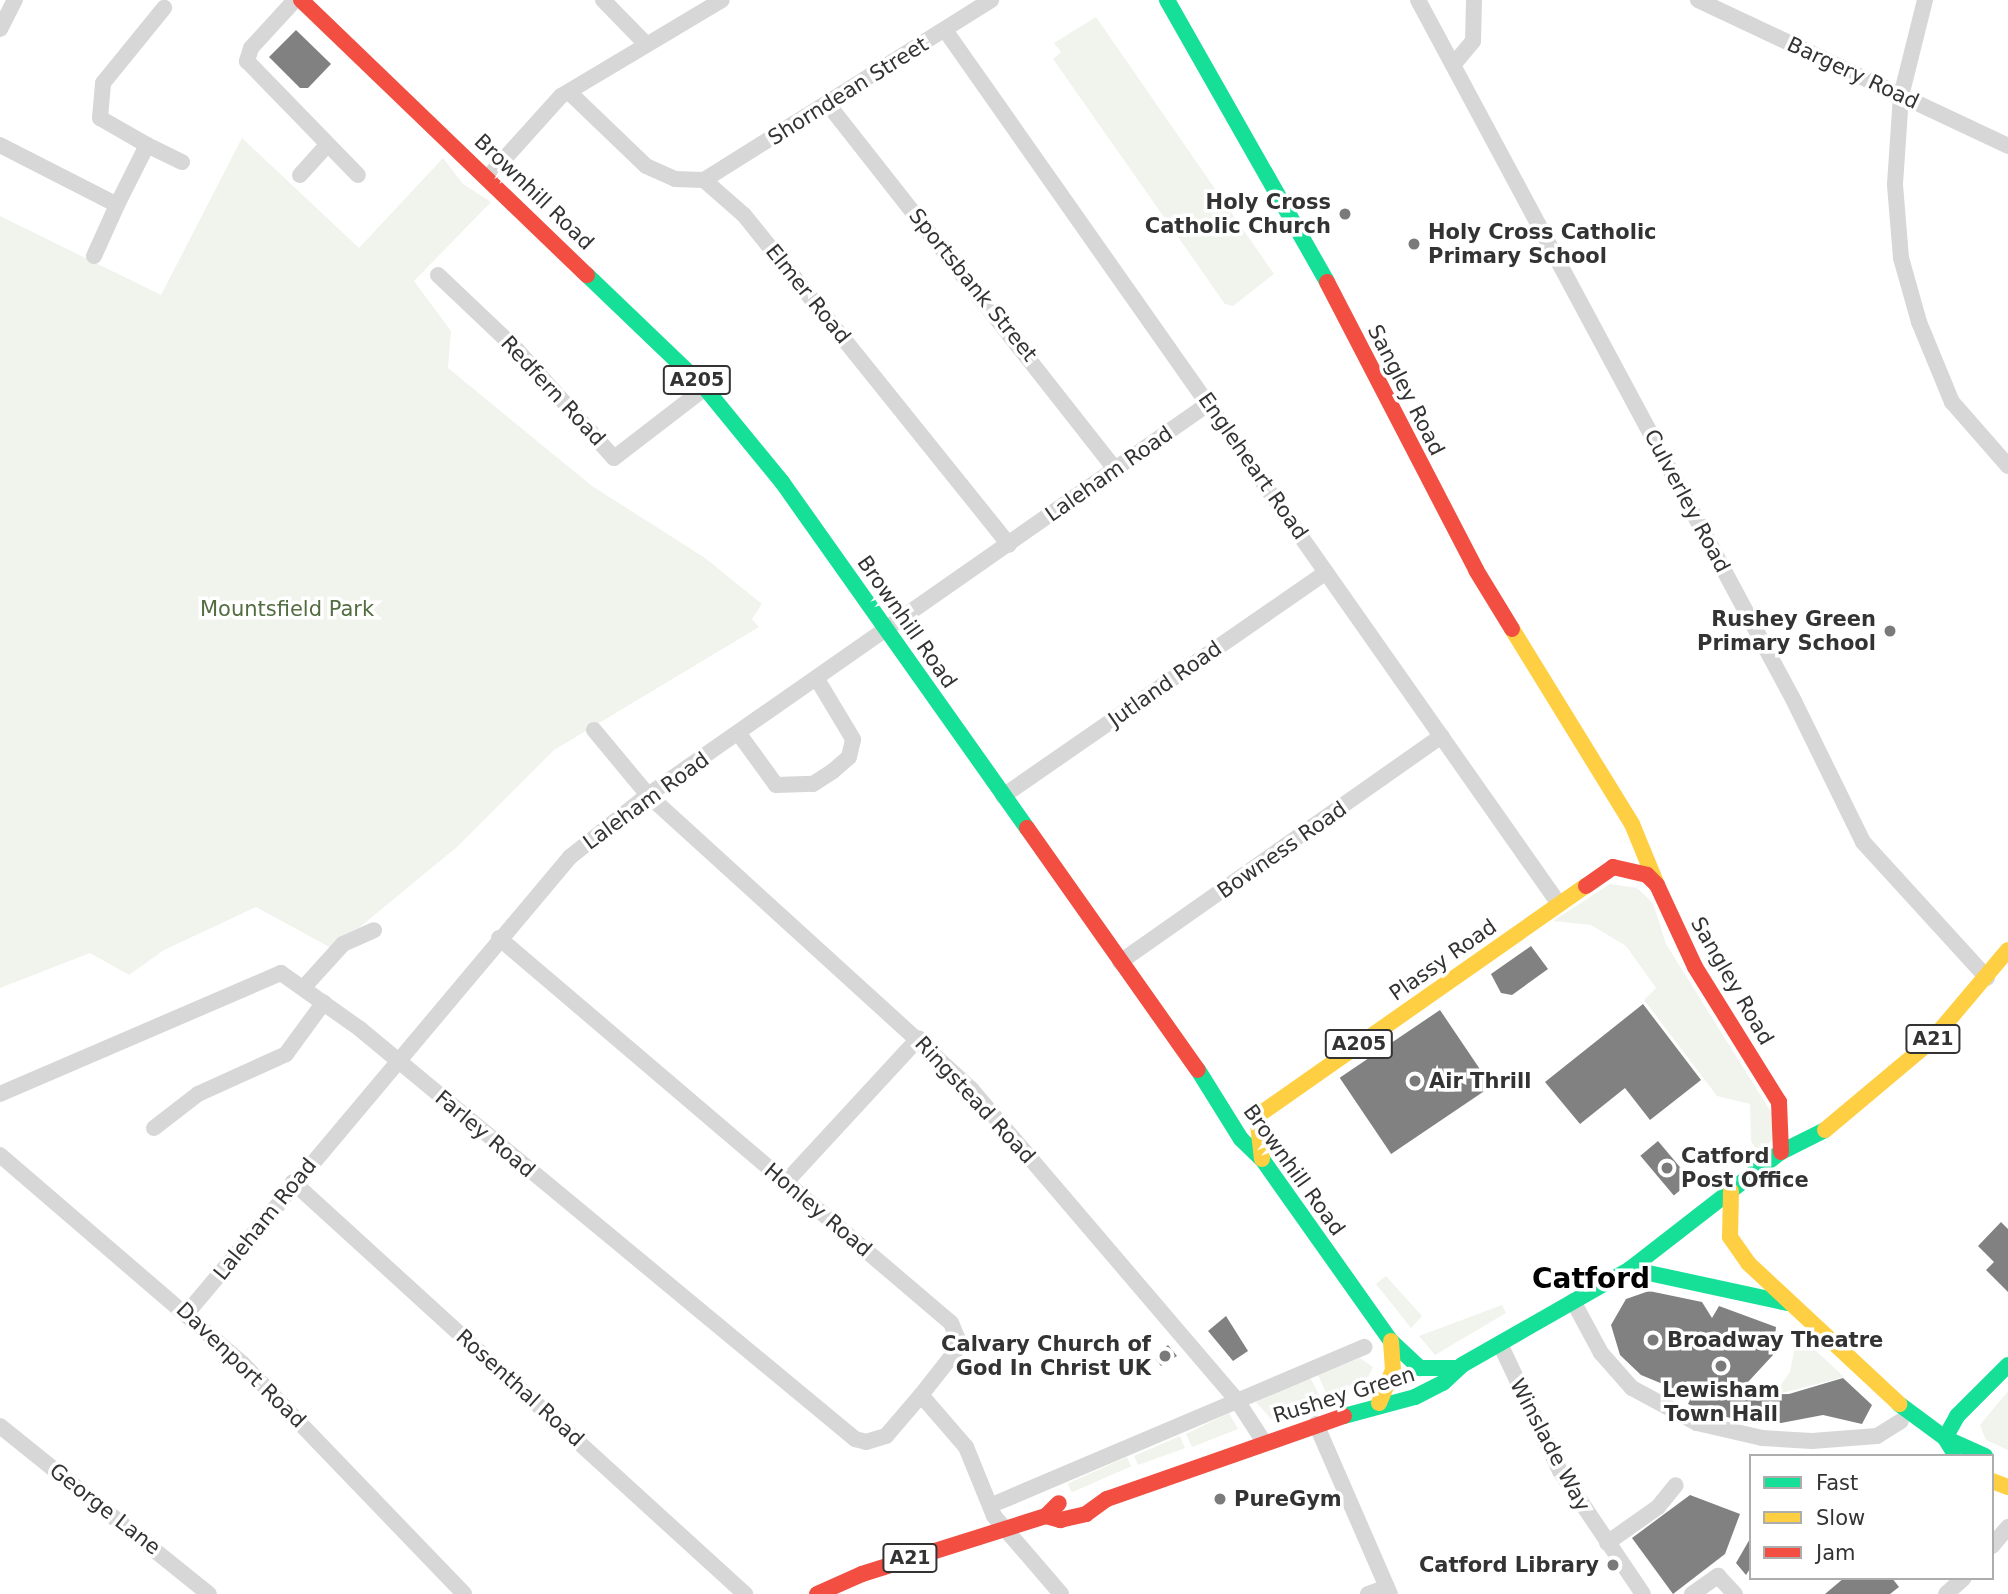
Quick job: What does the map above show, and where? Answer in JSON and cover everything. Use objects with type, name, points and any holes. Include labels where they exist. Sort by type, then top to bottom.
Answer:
[{"type":"main road","name":"Brownhill Road","points":[[301,0],[705,388],[782,482],[1222,1104],[1241,1139],[1262,1159],[1391,1341],[1420,1368],[1458,1368]]},
{"type":"main road","name":"Sangley Road","points":[[1167,0],[1313,254],[1476,570],[1615,796],[1695,967],[1779,1102]]},
{"type":"main road","name":"Sangley Road","points":[[1613,867],[1627,834],[1615,796]]},
{"type":"main road","name":"Plassy Road","points":[[1257,1116],[1613,867]]},
{"type":"main road","points":[[1613,867],[1647,875],[1657,885]]},
{"type":"main road","name":"A21","points":[[1780,1152],[1818,1136],[1843,1111],[1907,1064],[1987,978],[2008,950]]},
{"type":"main road","points":[[1779,1102],[1796,1113]]},
{"type":"main road","points":[[1779,1102],[1780,1152]]},
{"type":"main road","points":[[1222,1104],[1257,1116]]},
{"type":"main road","name":"A21","points":[[1817,1116],[1843,1111]]},
{"type":"main road","name":"A205","points":[[1257,1116],[1262,1159]]},
{"type":"main road","name":"Rushey Green","points":[[817,1594],[1046,1516],[1059,1503],[1090,1494],[1107,1499],[1315,1424],[1380,1404],[1415,1397],[1458,1368],[1630,1269],[1780,1152]]},
{"type":"main road","points":[[1731,1191],[1727,1219],[1733,1246],[1787,1303],[1887,1395],[1945,1438],[1981,1454]]},
{"type":"main road","points":[[1630,1269],[1787,1303]]},
{"type":"main road","points":[[1380,1404],[1393,1370],[1391,1341]]},
{"type":"main road","points":[[1945,1438],[1957,1416],[2008,1365]]},
{"type":"main road","points":[[1887,1395],[1901,1421],[1940,1454]]},
{"type":"main road","points":[[1945,1438],[1957,1454]]},
{"type":"street","points":[[0,30],[15,0]]},
{"type":"street","points":[[295,0],[251,48],[247,61],[358,175]]},
{"type":"street","points":[[603,0],[646,44]]},
{"type":"street","points":[[488,177],[561,96],[722,0]]},
{"type":"street","name":"Shorndean Street","points":[[704,180],[991,0]]},
{"type":"street","name":"Culverley Road","points":[[1418,0],[1794,701],[1863,842],[1987,978]]},
{"type":"street","points":[[1453,65],[1473,41],[1474,0]]},
{"type":"street","name":"Bargery Road","points":[[1698,0],[2008,146]]},
{"type":"street","points":[[1925,0],[1901,96],[1896,211],[1909,291],[1952,402],[2008,466]]},
{"type":"street","points":[[164,8],[107,76],[100,118],[182,162]]},
{"type":"street","name":"Engleheart Road","points":[[945,30],[1559,904]]},
{"type":"street","points":[[570,93],[646,166],[675,179],[704,180]]},
{"type":"street","name":"Sportsbank Street","points":[[827,103],[1115,469]]},
{"type":"street","points":[[0,145],[117,205]]},
{"type":"street","points":[[94,256],[147,145]]},
{"type":"street","points":[[300,175],[327,145]]},
{"type":"street","name":"Elmer Road","points":[[704,180],[744,215],[1009,545]]},
{"type":"street","name":"Redfern Road","points":[[438,275],[517,350],[614,458],[705,388]]},
{"type":"street","name":"Laleham Road","points":[[187,1312],[293,1182],[570,857],[648,795],[817,680],[1209,404]]},
{"type":"street","name":"Jutland Road","points":[[1003,796],[1326,572]]},
{"type":"street","points":[[739,734],[776,785],[813,784],[833,771],[849,757],[853,739],[817,680]]},
{"type":"street","name":"Ringstead Road","points":[[594,730],[648,795],[919,1038],[971,1089],[1238,1402],[1264,1442]]},
{"type":"street","name":"Bowness Road","points":[[1121,962],[1443,736]]},
{"type":"street","points":[[304,987],[343,944],[374,930]]},
{"type":"street","name":"Honley Road","points":[[499,938],[951,1323],[957,1337],[955,1352],[921,1395]]},
{"type":"street","name":"Farley Road","points":[[0,1094],[265,976],[281,973],[304,987],[397,1060],[855,1438],[866,1443],[886,1437],[921,1395]]},
{"type":"street","points":[[155,1128],[198,1094],[286,1054],[324,1002]]},
{"type":"street","points":[[785,1183],[919,1038]]},
{"type":"street","name":"Davenport Road","points":[[0,1155],[187,1312],[297,1417],[464,1594]]},
{"type":"street","name":"Rosenthal Road","points":[[293,1182],[745,1593]]},
{"type":"street","points":[[1573,1301],[1601,1353],[1632,1388],[1697,1423],[1762,1438],[1812,1441],[1877,1436],[1901,1421]]},
{"type":"street","name":"Winslade Way","points":[[1500,1344],[1560,1471],[1643,1594]]},
{"type":"street","name":"Rushey Green","points":[[999,1502],[1365,1347]]},
{"type":"street","points":[[921,1395],[966,1447],[994,1516],[1061,1594]]},
{"type":"street","points":[[1315,1424],[1388,1590],[1368,1594]]},
{"type":"street","name":"George Lane","points":[[0,1426],[209,1594]]},
{"type":"street","points":[[1607,1543],[1658,1507],[1676,1485]]},
{"type":"street","points":[[1994,1544],[2008,1527]]},
{"type":"street","points":[[1692,1594],[1718,1576],[1735,1594]]},
{"type":"street","points":[[1946,1594],[1962,1580]]},
{"type":"green space","points":[[1096,17],[1274,274],[1233,306],[1225,304],[1053,59],[1061,52],[1054,43]]},
{"type":"green space","name":"Mountsfield Park","points":[[242,138],[359,248],[443,158],[463,184],[491,202],[414,281],[451,331],[448,368],[592,486],[705,558],[762,604],[752,619],[759,627],[554,750],[457,847],[333,949],[256,907],[164,950],[129,975],[90,953],[0,988],[0,216],[161,295]]},
{"type":"green space","points":[[1610,884],[1637,888],[1653,903],[1666,944],[1776,1120],[1773,1140],[1758,1152],[1751,1141],[1750,1104],[1717,1096],[1644,1000],[1656,988],[1626,946],[1591,925],[1553,921]]},
{"type":"green space","points":[[1386,1276],[1422,1316],[1411,1328],[1376,1284]]},
{"type":"green space","points":[[1502,1305],[1506,1313],[1435,1355],[1419,1336]]},
{"type":"green space","points":[[1796,1342],[1810,1345],[1844,1377],[1774,1395],[1790,1372]]},
{"type":"green space","points":[[1360,1358],[1373,1367],[1368,1377],[1328,1397],[1318,1375]]},
{"type":"green space","points":[[1310,1377],[1321,1399],[1271,1419],[1256,1402]]},
{"type":"green space","points":[[2008,1391],[2008,1450],[1986,1440],[1980,1425]]},
{"type":"green space","points":[[1229,1413],[1238,1429],[1192,1447],[1186,1434]]},
{"type":"green space","points":[[1180,1436],[1185,1448],[1138,1465],[1134,1456]]},
{"type":"green space","points":[[1127,1457],[1131,1466],[1072,1493],[1068,1483]]},
{"type":"building","points":[[296,30],[331,64],[308,88],[300,88],[269,57]]},
{"type":"building","points":[[1531,946],[1548,969],[1512,995],[1501,993],[1491,974]]},
{"type":"building","points":[[1643,1004],[1701,1080],[1650,1120],[1625,1088],[1580,1124],[1545,1082]]},
{"type":"building","name":"Air Thrill","points":[[1440,1010],[1491,1086],[1391,1154],[1340,1078]]},
{"type":"building","name":"Catford Post Office","points":[[1658,1141],[1691,1181],[1674,1196],[1640,1156]]},
{"type":"building","points":[[2001,1222],[2008,1229],[2008,1292],[1986,1270],[1994,1262],[1978,1246]]},
{"type":"building","name":"Lewisham Town Hall","points":[[1649,1291],[1702,1302],[1712,1318],[1719,1306],[1776,1327],[1773,1355],[1736,1395],[1789,1394],[1843,1378],[1872,1405],[1862,1424],[1823,1415],[1781,1423],[1742,1421],[1688,1404],[1692,1396],[1641,1375],[1620,1355],[1611,1325],[1626,1299]]},
{"type":"building","points":[[1226,1316],[1248,1351],[1233,1361],[1208,1331]]},
{"type":"building","name":"Calvary Church of God In Christ UK","points":[[1168,1345],[1177,1356],[1161,1366],[1154,1357]]},
{"type":"building","points":[[1690,1495],[1740,1514],[1725,1554],[1673,1594],[1632,1538]]},
{"type":"building","points":[[1749,1540],[1749,1570],[1746,1575],[1736,1563]]},
{"type":"building","points":[[1842,1580],[1894,1580],[1899,1587],[1890,1594],[1825,1594]]},
{"type":"traffic: fast","points":[[1167,0],[1327,282]]},
{"type":"traffic: fast","points":[[587,275],[705,388],[782,482],[1027,828]]},
{"type":"traffic: fast","points":[[1198,1070],[1241,1139],[1262,1159],[1391,1341],[1420,1368],[1458,1368]]},
{"type":"traffic: fast","points":[[1344,1416],[1415,1397],[1443,1383],[1462,1365],[1630,1269],[1781,1152],[1825,1130]]},
{"type":"traffic: fast","points":[[1630,1269],[1787,1303]]},
{"type":"traffic: fast","points":[[1953,1451],[1945,1438],[1957,1416],[2008,1365]]},
{"type":"traffic: fast","points":[[1899,1404],[1945,1438],[1981,1454]]},
{"type":"traffic: slow","points":[[1512,629],[1632,824],[1657,885]]},
{"type":"traffic: slow","points":[[1262,1159],[1257,1116],[1586,886]]},
{"type":"traffic: slow","points":[[1825,1130],[1931,1041],[2008,950]]},
{"type":"traffic: slow","points":[[1731,1191],[1730,1237],[1748,1263],[1899,1404]]},
{"type":"traffic: slow","points":[[1379,1403],[1393,1370],[1391,1341]]},
{"type":"traffic: slow","points":[[1994,1482],[2008,1487]]},
{"type":"traffic: jam","points":[[301,0],[587,275]]},
{"type":"traffic: jam","points":[[1327,282],[1476,570],[1512,629]]},
{"type":"traffic: jam","points":[[1027,828],[1198,1070]]},
{"type":"traffic: jam","points":[[1586,886],[1613,867],[1647,875],[1657,885],[1695,967],[1779,1102],[1781,1152]]},
{"type":"traffic: jam","points":[[1046,1516],[1060,1520],[1086,1514],[1107,1499],[1344,1416]]},
{"type":"traffic: jam","points":[[817,1594],[862,1574],[1046,1516],[1059,1503]]},
{"type":"place","name":"Holy Cross Catholic Church","points":[[1345,214]]},
{"type":"place","name":"Holy Cross Catholic Primary School","points":[[1414,244]]},
{"type":"place","name":"Rushey Green Primary School","points":[[1890,631]]},
{"type":"place","name":"Air Thrill","points":[[1415,1081]]},
{"type":"place","name":"Catford Post Office","points":[[1667,1168]]},
{"type":"place","name":"Broadway Theatre","points":[[1653,1340]]},
{"type":"place","name":"Calvary Church of God In Christ UK","points":[[1165,1356]]},
{"type":"place","name":"Lewisham Town Hall","points":[[1721,1366]]},
{"type":"place","name":"PureGym","points":[[1220,1499]]},
{"type":"place","name":"Catford Library","points":[[1613,1565]]},
{"type":"district","name":"Catford","points":[[1591,1279]]}]
